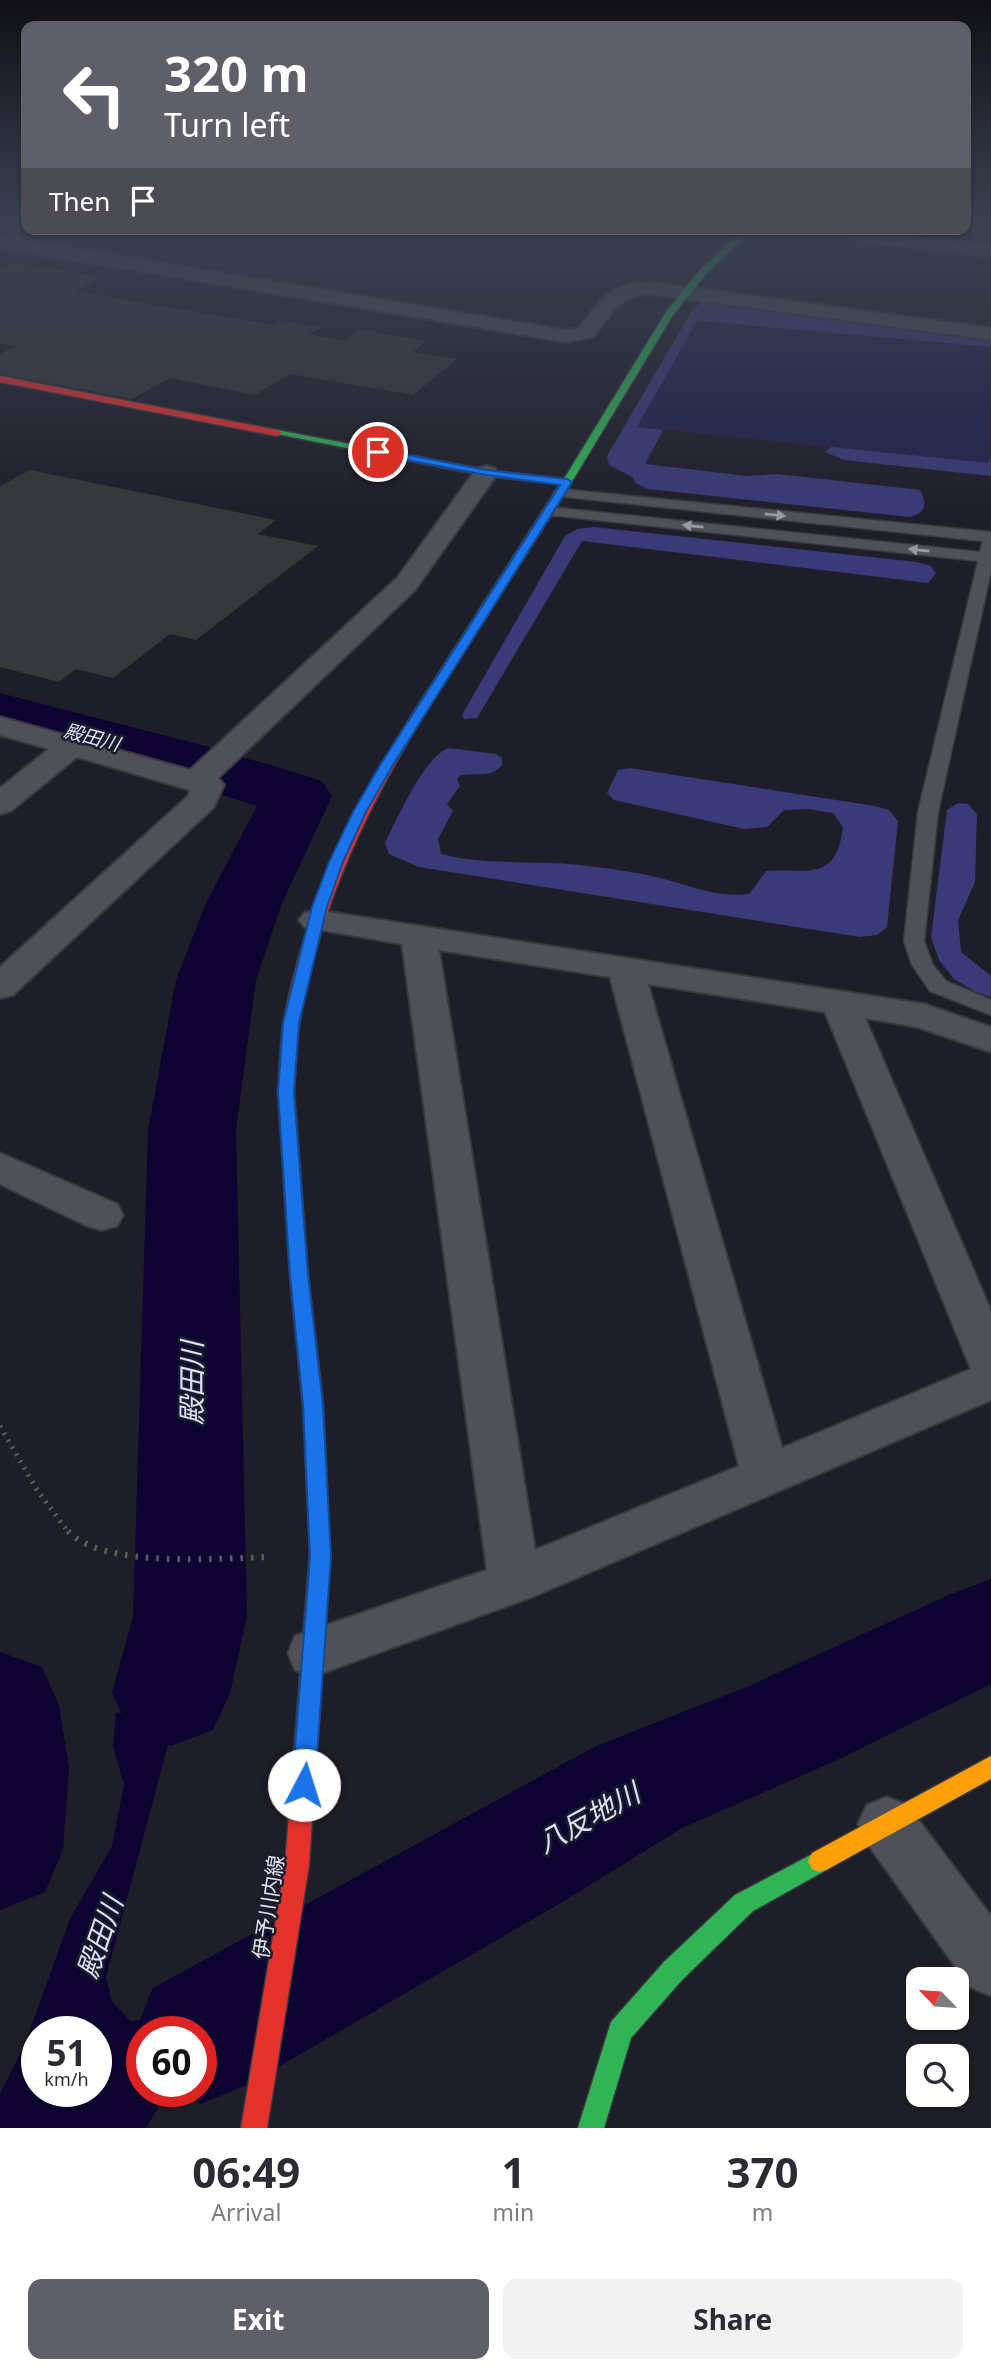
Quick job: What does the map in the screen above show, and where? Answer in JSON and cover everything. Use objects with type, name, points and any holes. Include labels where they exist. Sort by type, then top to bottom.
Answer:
[{"type":"main road","name":"伊予川内線","points":[[254,2128],[297,1864],[320,1557],[313,1405],[299,1275],[286,1092],[291,1023],[316,920],[336,862],[359,812],[666,322]]},
{"type":"main road","points":[[0,379],[564,488]]},
{"type":"main road","points":[[591,2128],[620,2031],[673,1971],[744,1903],[991,1767]]},
{"type":"street","points":[[483,322],[565,336],[586,333],[595,322]]},
{"type":"street","points":[[908,322],[991,334]]},
{"type":"street","points":[[198,780],[406,584],[486,472]]},
{"type":"street","points":[[0,726],[208,785],[202,800],[0,988]]},
{"type":"street","points":[[0,804],[72,746]]},
{"type":"street","points":[[316,920],[924,1016],[991,1040]]},
{"type":"street","points":[[418,936],[514,1582]]},
{"type":"street","points":[[626,969],[766,1477]]},
{"type":"street","points":[[840,1003],[991,1364]]},
{"type":"street","points":[[0,1167],[102,1215]]},
{"type":"street","points":[[314,1653],[514,1582],[991,1380]]},
{"type":"street","points":[[887,1824],[991,1966]]},
{"type":"lane","points":[[564,488],[991,537],[988,560],[929,812],[914,941],[923,965],[938,986],[991,1008]]},
{"type":"lane","points":[[549,511],[988,560]]},
{"type":"path","points":[[0,1426],[61,1526],[84,1546],[110,1556],[320,1557]]},
{"type":"shaded area","points":[[685,322],[696,322],[637,427],[663,430],[645,464],[748,476],[778,474],[920,490],[924,508],[909,517],[648,489],[609,465],[607,456]]},
{"type":"shaded area","points":[[696,322],[991,347],[990,464],[637,427]]},
{"type":"shaded area","points":[[712,322],[864,322],[991,340],[991,347]]},
{"type":"shaded area","points":[[831,447],[989,463],[991,456],[991,476],[844,460],[825,452]]},
{"type":"shaded area","points":[[594,527],[917,562],[931,566],[936,573],[928,583],[582,541],[477,718],[464,719],[462,715],[565,536],[577,529]]},
{"type":"shaded area","points":[[449,748],[496,754],[502,758],[502,765],[493,772],[461,775],[457,779],[460,786],[447,804],[453,811],[438,839],[441,854],[458,858],[600,867],[650,876],[715,893],[737,895],[749,894],[766,871],[807,871],[827,865],[839,845],[843,827],[833,813],[808,809],[784,810],[767,827],[744,829],[614,800],[607,793],[618,770],[630,768],[889,810],[898,821],[887,927],[877,935],[860,937],[419,867],[389,854],[385,843],[412,789],[431,762]]},
{"type":"shaded area","points":[[958,803],[968,804],[977,814],[975,882],[958,920],[961,952],[991,976],[991,997],[954,979],[939,960],[931,937],[947,810]]},
{"type":"water","points":[[206,1580],[202,1617],[106,1977],[112,2002],[126,2016],[126,2107],[158,2107],[146,2128],[0,2128],[0,2094],[21,2052],[21,2107],[112,2107],[112,2016],[35,2016],[70,1919],[112,1846],[124,1784],[113,1747],[116,1712],[145,1721],[170,1634],[175,1581]]},
{"type":"water","points":[[198,1994],[193,2016],[167,2016]]},
{"type":"building","points":[[0,322],[256,322],[272,325],[276,322],[294,322],[322,327],[308,334],[344,340],[359,329],[427,341],[413,352],[457,359],[413,395],[290,374],[255,395],[170,378],[132,399],[0,374],[0,354],[16,346],[0,343]]},
{"type":"building","points":[[30,470],[276,520],[258,534],[318,546],[196,640],[170,634],[113,678],[76,669],[59,682],[0,667],[0,486]]},
{"type":"waterway","name":"殿田川","points":[[0,713],[185,761]]},
{"type":"waterway","name":"殿田川","points":[[171,1693],[190,1617],[192,1130],[216,980],[244,903],[297,796],[240,778]]},
{"type":"waterway","name":"八反地川","points":[[217,2027],[514,1861],[639,1787],[791,1724],[991,1629]]},
{"type":"waterway","points":[[0,1705],[8,1768],[0,1849]]},
{"type":"traffic: fast","points":[[421,710],[549,511],[664,322]]},
{"type":"traffic: fast","points":[[277,433],[486,473],[567,482]]},
{"type":"traffic: fast","points":[[591,2128],[620,2031],[673,1971],[744,1903],[820,1861]]},
{"type":"traffic: slow","points":[[286,1090],[299,1275],[313,1405],[320,1552]]},
{"type":"traffic: slow","points":[[820,1861],[991,1767]]},
{"type":"traffic: jam","points":[[0,379],[277,433]]},
{"type":"traffic: jam","points":[[286,1090],[292,1020],[301,976],[325,896],[357,821],[421,710]]},
{"type":"traffic: jam","points":[[254,2128],[297,1865],[320,1552]]},
{"type":"route","points":[[304,1785],[320,1557],[313,1405],[299,1275],[286,1092],[291,1023],[303,966],[320,907],[336,862],[359,812],[386,765],[567,482],[486,472],[378,452]]}]
